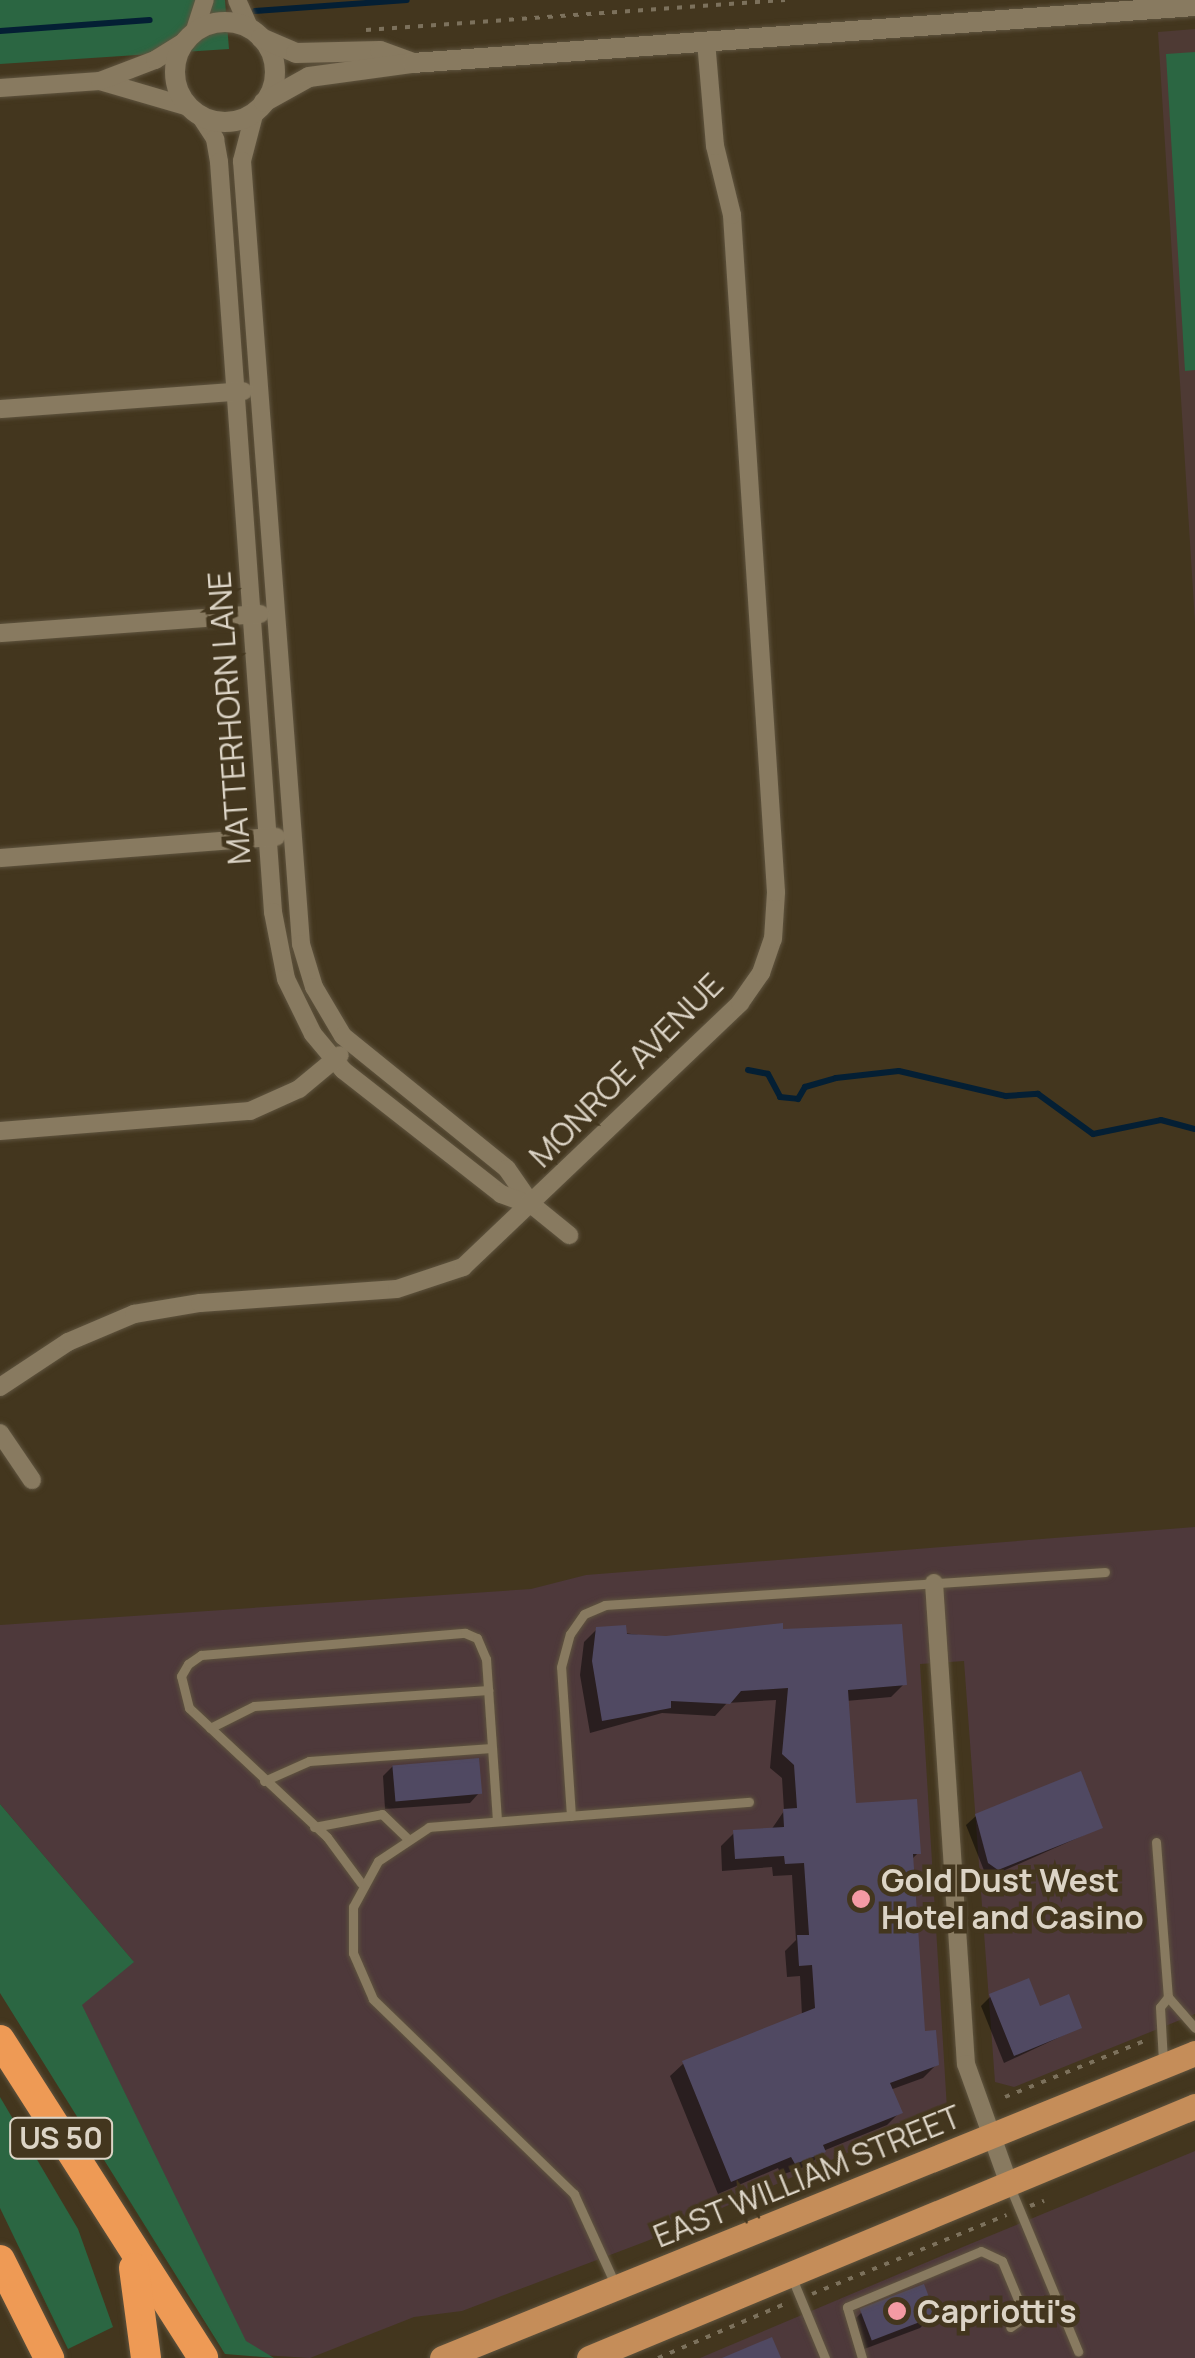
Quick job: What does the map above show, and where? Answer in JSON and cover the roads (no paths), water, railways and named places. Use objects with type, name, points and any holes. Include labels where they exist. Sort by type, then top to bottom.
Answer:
[{"type":"highway","name":"US 50","points":[[0,2040],[121,2237],[139,2288],[146,2358]]},
{"type":"highway","points":[[121,2237],[203,2358]]},
{"type":"highway","points":[[0,2260],[49,2358]]},
{"type":"main road","name":"EAST WILLIAM STREET","points":[[442,2358],[1195,2054]]},
{"type":"main road","points":[[590,2358],[654,2330],[795,2287],[1009,2184],[1195,2106]]},
{"type":"street","points":[[194,111],[175,75],[205,0]]},
{"type":"street","points":[[237,0],[274,69],[260,106]]},
{"type":"street","points":[[100,80],[234,121],[309,77],[413,63],[1195,6]]},
{"type":"street","points":[[0,88],[100,80],[156,60],[215,23],[255,33],[296,53],[380,51],[413,63]]},
{"type":"street","name":"MONROE AVENUE","points":[[0,1387],[90,1331],[156,1309],[432,1282],[478,1256],[740,1003],[760,974],[776,924],[732,215],[714,146],[706,42]]},
{"type":"street","name":"MATTERHORN LANE","points":[[260,106],[242,162],[292,836],[308,969],[322,1004],[352,1045],[507,1169],[532,1205]]},
{"type":"street","name":"MATTERHORN LANE","points":[[194,111],[218,150],[280,961],[301,1015],[334,1060],[492,1188],[532,1205],[569,1235]]},
{"type":"street","points":[[0,409],[259,390]]},
{"type":"street","points":[[0,633],[275,613]]},
{"type":"street","points":[[0,858],[292,836]]},
{"type":"street","points":[[0,1130],[250,1111],[299,1089],[352,1045]]},
{"type":"street","points":[[0,1433],[32,1480]]},
{"type":"street","points":[[934,1583],[966,2064],[1009,2184]]},
{"type":"street","points":[[628,2358],[654,2330]]},
{"type":"lane","points":[[571,1816],[560,1667],[584,1614],[605,1605],[1105,1572]]},
{"type":"lane","points":[[362,1883],[314,1827],[189,1708],[181,1676],[201,1654],[466,1633],[483,1648],[497,1820]]},
{"type":"lane","points":[[210,1728],[254,1706],[488,1690]]},
{"type":"lane","points":[[264,1781],[308,1761],[492,1748]]},
{"type":"lane","points":[[616,2287],[574,2194],[372,1999],[352,1942],[362,1883],[407,1838],[429,1827],[748,1802]]},
{"type":"lane","points":[[314,1827],[334,1818],[382,1814],[407,1838]]},
{"type":"lane","points":[[1156,1842],[1168,1997],[1195,2028]]},
{"type":"lane","points":[[1163,2066],[1160,2007],[1168,1997]]},
{"type":"lane","points":[[1009,2184],[1078,2351]]},
{"type":"lane","points":[[862,2358],[847,2307],[981,2251],[1002,2261],[1022,2308],[1024,2316],[1010,2327]]},
{"type":"lane","points":[[795,2287],[824,2358]]},
{"type":"waterway","points":[[255,11],[407,0]]},
{"type":"waterway","points":[[0,31],[150,20]]},
{"type":"waterway","points":[[748,1070],[768,1074],[780,1097],[798,1099],[805,1087],[836,1078],[899,1071],[1006,1096],[1038,1094],[1093,1134],[1161,1120],[1195,1129]]},
{"type":"place","name":"Gold Dust West Hotel and Casino","points":[[861,1899]]},
{"type":"place","name":"Capriotti's","points":[[897,2311]]}]
